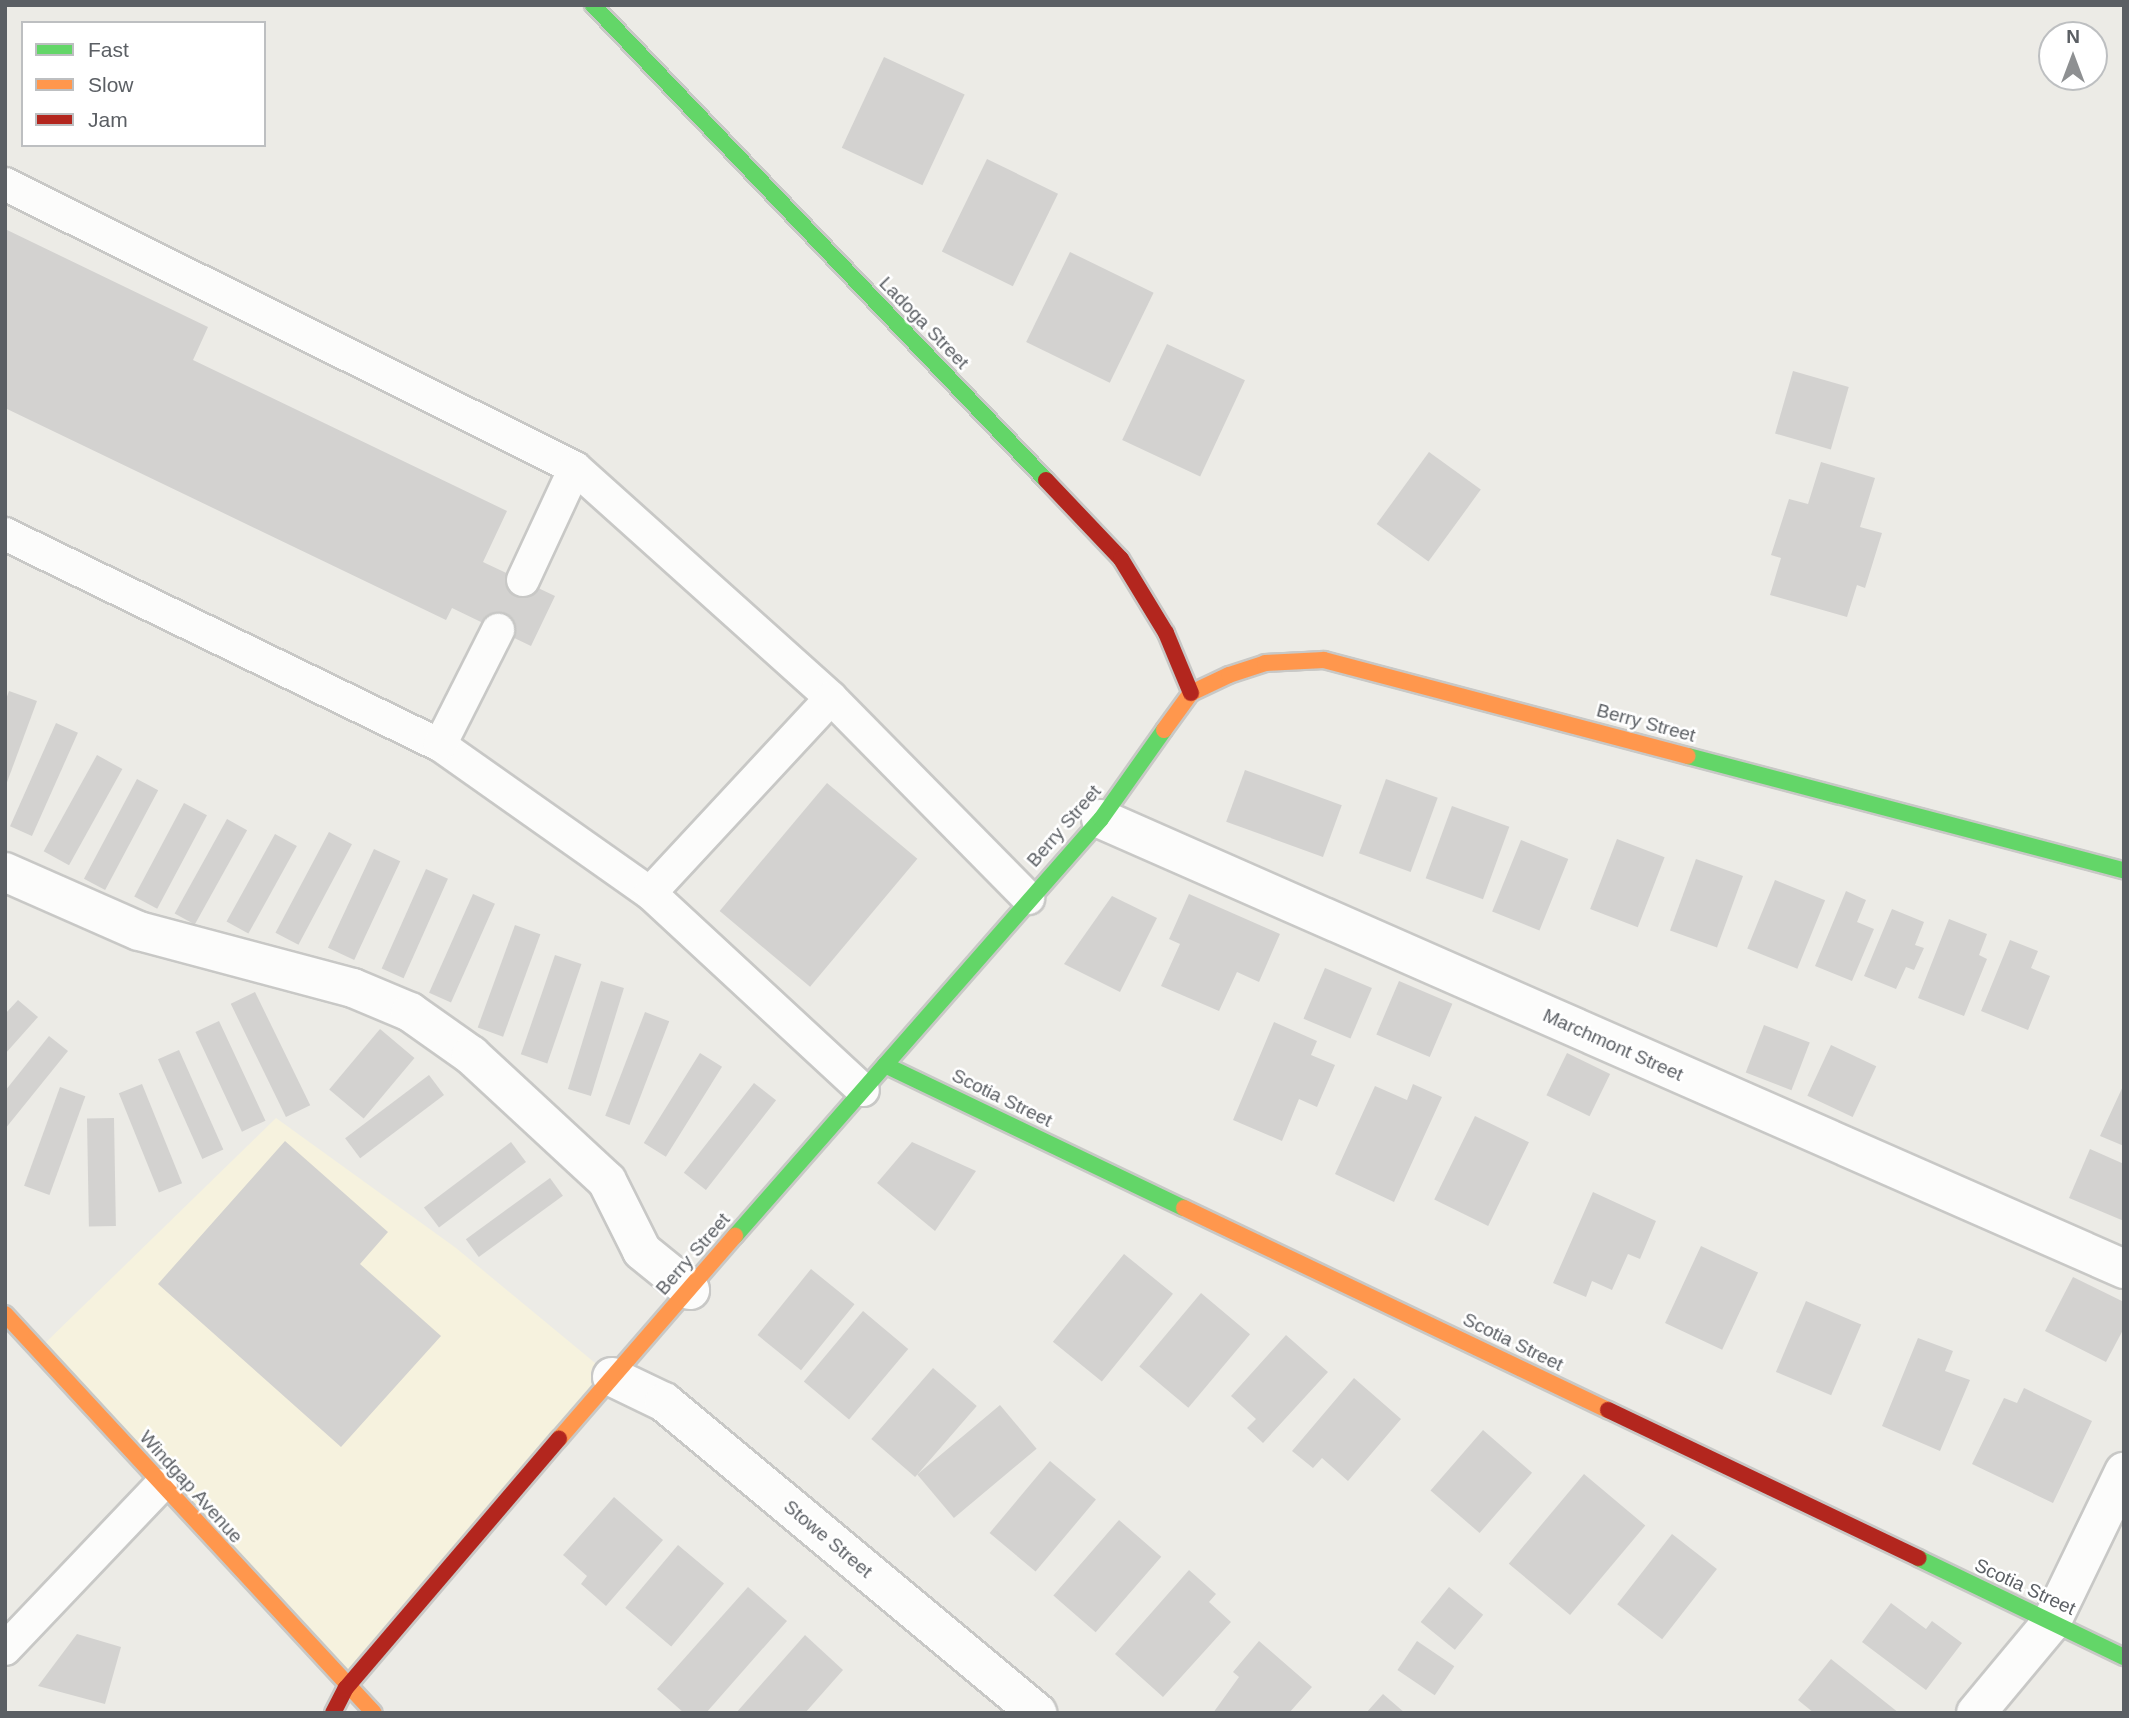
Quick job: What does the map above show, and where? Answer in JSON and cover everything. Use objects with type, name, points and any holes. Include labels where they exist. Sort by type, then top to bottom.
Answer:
[{"type":"street","name":"Ladoga Street","points":[[593,5],[1121,559],[1166,633],[1191,693]]},
{"type":"street","name":"Berry Street","points":[[333,1713],[346,1688],[612,1377],[1028,898],[1101,820],[1191,693],[1265,663],[1324,660],[2124,870]]},
{"type":"street","name":"Marchmont Street","points":[[1101,820],[2124,1269]]},
{"type":"street","points":[[5,872],[139,931],[353,988],[410,1012],[471,1055],[607,1181],[642,1251],[690,1290]]},
{"type":"street","name":"Scotia Street","points":[[885,1065],[2124,1657]]},
{"type":"street","name":"Windgap Avenue","points":[[5,1314],[346,1688],[374,1713]]},
{"type":"street","name":"Stowe Street","points":[[612,1377],[664,1402],[1037,1713]]},
{"type":"street","points":[[1976,1713],[2051,1623],[2124,1472]]},
{"type":"lane","points":[[5,184],[575,468],[831,698],[1028,898]]},
{"type":"lane","points":[[523,580],[575,468]]},
{"type":"lane","points":[[5,534],[440,745],[650,892],[863,1090]]},
{"type":"lane","points":[[440,745],[498,631]]},
{"type":"lane","points":[[650,892],[831,698]]},
{"type":"lane","points":[[5,1649],[161,1485]]},
{"type":"shaded area","points":[[276,1118],[456,1248],[612,1377],[346,1688],[38,1350]]},
{"type":"building","points":[[884,57],[965,95],[922,185],[842,148]]},
{"type":"building","points":[[987,159],[1058,194],[1013,286],[942,252]]},
{"type":"building","points":[[5,229],[208,327],[193,360],[507,511],[483,562],[555,596],[531,646],[452,608],[446,620],[5,408]]},
{"type":"building","points":[[1070,252],[1154,293],[1110,383],[1026,342]]},
{"type":"building","points":[[1167,344],[1245,380],[1200,476],[1122,440]]},
{"type":"building","points":[[1793,371],[1849,387],[1831,449],[1775,433]]},
{"type":"building","points":[[1429,452],[1481,490],[1428,562],[1377,524]]},
{"type":"building","points":[[1821,462],[1875,478],[1860,527],[1882,533],[1865,588],[1857,585],[1847,617],[1770,595],[1781,558],[1771,555],[1789,499],[1808,504]]},
{"type":"building","points":[[9,691],[37,701],[6,785],[5,702]]},
{"type":"building","points":[[56,723],[78,733],[32,836],[10,826]]},
{"type":"building","points":[[97,755],[122,769],[69,865],[44,851]]},
{"type":"building","points":[[1245,770],[1342,805],[1323,857],[1226,822]]},
{"type":"building","points":[[137,779],[158,790],[105,890],[84,879]]},
{"type":"building","points":[[1386,779],[1438,798],[1411,872],[1359,853]]},
{"type":"building","points":[[827,783],[917,859],[810,987],[720,911]]},
{"type":"building","points":[[184,803],[207,815],[157,909],[134,897]]},
{"type":"building","points":[[1452,806],[1509,827],[1483,899],[1426,878]]},
{"type":"building","points":[[227,819],[247,830],[195,925],[175,913]]},
{"type":"building","points":[[329,832],[352,844],[298,945],[275,933]]},
{"type":"building","points":[[275,834],[297,846],[248,934],[227,921]]},
{"type":"building","points":[[1617,839],[1665,857],[1638,927],[1590,909]]},
{"type":"building","points":[[1521,840],[1568,859],[1539,930],[1492,911]]},
{"type":"building","points":[[374,849],[400,861],[354,960],[328,948]]},
{"type":"building","points":[[1696,859],[1743,876],[1717,948],[1670,930]]},
{"type":"building","points":[[426,869],[448,879],[404,978],[382,969]]},
{"type":"building","points":[[1775,880],[1825,900],[1797,969],[1747,949]]},
{"type":"building","points":[[1846,891],[1866,900],[1857,922],[1874,929],[1852,981],[1815,966]]},
{"type":"building","points":[[473,894],[495,904],[451,1002],[429,993]]},
{"type":"building","points":[[1189,894],[1280,934],[1259,982],[1237,972],[1219,1011],[1161,986],[1180,944],[1169,939]]},
{"type":"building","points":[[1112,896],[1157,918],[1120,992],[1064,964]]},
{"type":"building","points":[[1892,909],[1924,922],[1915,945],[1924,948],[1914,970],[1906,967],[1896,989],[1864,976]]},
{"type":"building","points":[[1949,919],[1987,934],[1979,955],[1987,959],[1964,1016],[1918,998]]},
{"type":"building","points":[[515,925],[540,934],[503,1037],[478,1027]]},
{"type":"building","points":[[2010,940],[2038,951],[2031,968],[2050,976],[2028,1030],[1981,1011]]},
{"type":"building","points":[[555,955],[581,964],[547,1063],[521,1054]]},
{"type":"building","points":[[1325,968],[1372,988],[1350,1039],[1304,1019]]},
{"type":"building","points":[[601,981],[624,988],[591,1096],[568,1089]]},
{"type":"building","points":[[1399,981],[1452,1004],[1430,1057],[1376,1034]]},
{"type":"building","points":[[255,992],[310,1105],[286,1117],[231,1004]]},
{"type":"building","points":[[18,1000],[38,1017],[5,1054],[5,1014]]},
{"type":"building","points":[[645,1012],[669,1021],[629,1125],[605,1116]]},
{"type":"building","points":[[219,1021],[265,1121],[242,1132],[195,1032]]},
{"type":"building","points":[[1274,1022],[1317,1041],[1311,1055],[1335,1065],[1317,1107],[1299,1099],[1282,1141],[1233,1120]]},
{"type":"building","points":[[1764,1025],[1810,1043],[1791,1090],[1746,1073]]},
{"type":"building","points":[[380,1029],[414,1058],[364,1118],[329,1090]]},
{"type":"building","points":[[49,1036],[68,1051],[5,1129],[5,1091]]},
{"type":"building","points":[[1831,1045],[1876,1066],[1853,1117],[1807,1096]]},
{"type":"building","points":[[179,1050],[223,1150],[202,1159],[158,1059]]},
{"type":"building","points":[[700,1053],[722,1067],[666,1157],[644,1143]]},
{"type":"building","points":[[1567,1053],[1610,1074],[1590,1116],[1546,1095]]},
{"type":"building","points":[[429,1075],[444,1095],[360,1158],[345,1138]]},
{"type":"building","points":[[754,1083],[776,1100],[706,1190],[684,1173]]},
{"type":"building","points":[[142,1084],[182,1183],[159,1193],[119,1093]]},
{"type":"building","points":[[1413,1084],[1442,1097],[1394,1202],[1335,1174],[1375,1086],[1407,1100]]},
{"type":"building","points":[[2124,1084],[2124,1146],[2100,1136]]},
{"type":"building","points":[[60,1087],[85,1096],[49,1195],[24,1186]]},
{"type":"building","points":[[1475,1116],[1529,1142],[1488,1226],[1434,1200]]},
{"type":"building","points":[[87,1118],[114,1118],[116,1226],[89,1226]]},
{"type":"building","points":[[285,1141],[388,1232],[360,1264],[441,1336],[341,1447],[158,1284]]},
{"type":"building","points":[[511,1142],[526,1162],[439,1228],[424,1208]]},
{"type":"building","points":[[912,1142],[976,1171],[935,1231],[877,1183]]},
{"type":"building","points":[[2090,1149],[2124,1164],[2124,1221],[2069,1198]]},
{"type":"building","points":[[550,1178],[563,1196],[479,1257],[466,1239]]},
{"type":"building","points":[[1593,1192],[1656,1221],[1640,1259],[1628,1254],[1612,1290],[1592,1281],[1586,1297],[1553,1283]]},
{"type":"building","points":[[1701,1246],[1758,1273],[1722,1350],[1665,1323]]},
{"type":"building","points":[[1124,1254],[1173,1294],[1102,1381],[1053,1342]]},
{"type":"building","points":[[811,1269],[855,1304],[801,1370],[758,1335]]},
{"type":"building","points":[[2073,1277],[2124,1302],[2124,1328],[2106,1362],[2045,1331]]},
{"type":"building","points":[[1201,1293],[1250,1334],[1188,1408],[1139,1367]]},
{"type":"building","points":[[1806,1301],[1861,1324],[1831,1395],[1776,1372]]},
{"type":"building","points":[[863,1311],[908,1349],[849,1419],[804,1381]]},
{"type":"building","points":[[1286,1335],[1328,1372],[1263,1443],[1247,1428],[1256,1419],[1231,1396]]},
{"type":"building","points":[[1918,1338],[1953,1351],[1945,1371],[1970,1380],[1940,1451],[1882,1426]]},
{"type":"building","points":[[933,1368],[977,1406],[915,1477],[871,1439]]},
{"type":"building","points":[[1354,1378],[1401,1419],[1348,1481],[1322,1458],[1313,1468],[1292,1451]]},
{"type":"building","points":[[2024,1388],[2092,1421],[2053,1503],[1972,1464],[2004,1398],[2017,1403]]},
{"type":"building","points":[[1000,1405],[1037,1449],[954,1518],[917,1474]]},
{"type":"building","points":[[1483,1430],[1532,1473],[1480,1533],[1431,1490]]},
{"type":"building","points":[[1050,1461],[1096,1500],[1036,1572],[990,1533]]},
{"type":"building","points":[[1584,1474],[1645,1525],[1570,1615],[1509,1564]]},
{"type":"building","points":[[614,1497],[663,1540],[606,1606],[581,1584],[587,1576],[563,1555]]},
{"type":"building","points":[[1119,1520],[1161,1557],[1096,1632],[1053,1595]]},
{"type":"building","points":[[1672,1534],[1717,1569],[1662,1639],[1617,1604]]},
{"type":"building","points":[[678,1545],[724,1584],[671,1646],[625,1608]]},
{"type":"building","points":[[1189,1570],[1216,1594],[1209,1602],[1231,1622],[1163,1697],[1115,1654]]},
{"type":"building","points":[[748,1587],[787,1621],[706,1713],[684,1713],[657,1689]]},
{"type":"building","points":[[1449,1587],[1483,1615],[1455,1650],[1421,1622]]},
{"type":"building","points":[[1891,1603],[1926,1629],[1932,1621],[1962,1643],[1926,1690],[1862,1642]]},
{"type":"building","points":[[77,1634],[121,1647],[105,1704],[38,1686]]},
{"type":"building","points":[[805,1635],[843,1670],[805,1713],[736,1713]]},
{"type":"building","points":[[1259,1641],[1312,1687],[1289,1713],[1213,1713],[1239,1677],[1233,1672]]},
{"type":"building","points":[[1417,1641],[1454,1666],[1435,1695],[1397,1670]]},
{"type":"building","points":[[1831,1659],[1899,1713],[1814,1713],[1798,1700]]},
{"type":"building","points":[[1383,1694],[1405,1713],[1366,1713]]},
{"type":"traffic: fast","points":[[593,5],[1046,480]]},
{"type":"traffic: fast","points":[[735,1236],[1101,819],[1164,730]]},
{"type":"traffic: fast","points":[[1688,756],[2124,870]]},
{"type":"traffic: fast","points":[[885,1065],[1184,1208]]},
{"type":"traffic: fast","points":[[1918,1558],[2124,1657]]},
{"type":"traffic: slow","points":[[1164,730],[1191,693],[1229,675],[1265,663],[1324,660],[1688,756]]},
{"type":"traffic: slow","points":[[1184,1208],[1608,1410]]},
{"type":"traffic: slow","points":[[559,1439],[735,1236]]},
{"type":"traffic: slow","points":[[5,1314],[374,1713]]},
{"type":"traffic: jam","points":[[1046,480],[1121,559],[1166,633],[1191,693]]},
{"type":"traffic: jam","points":[[1608,1410],[1918,1558]]},
{"type":"traffic: jam","points":[[333,1713],[346,1688],[559,1439]]}]
